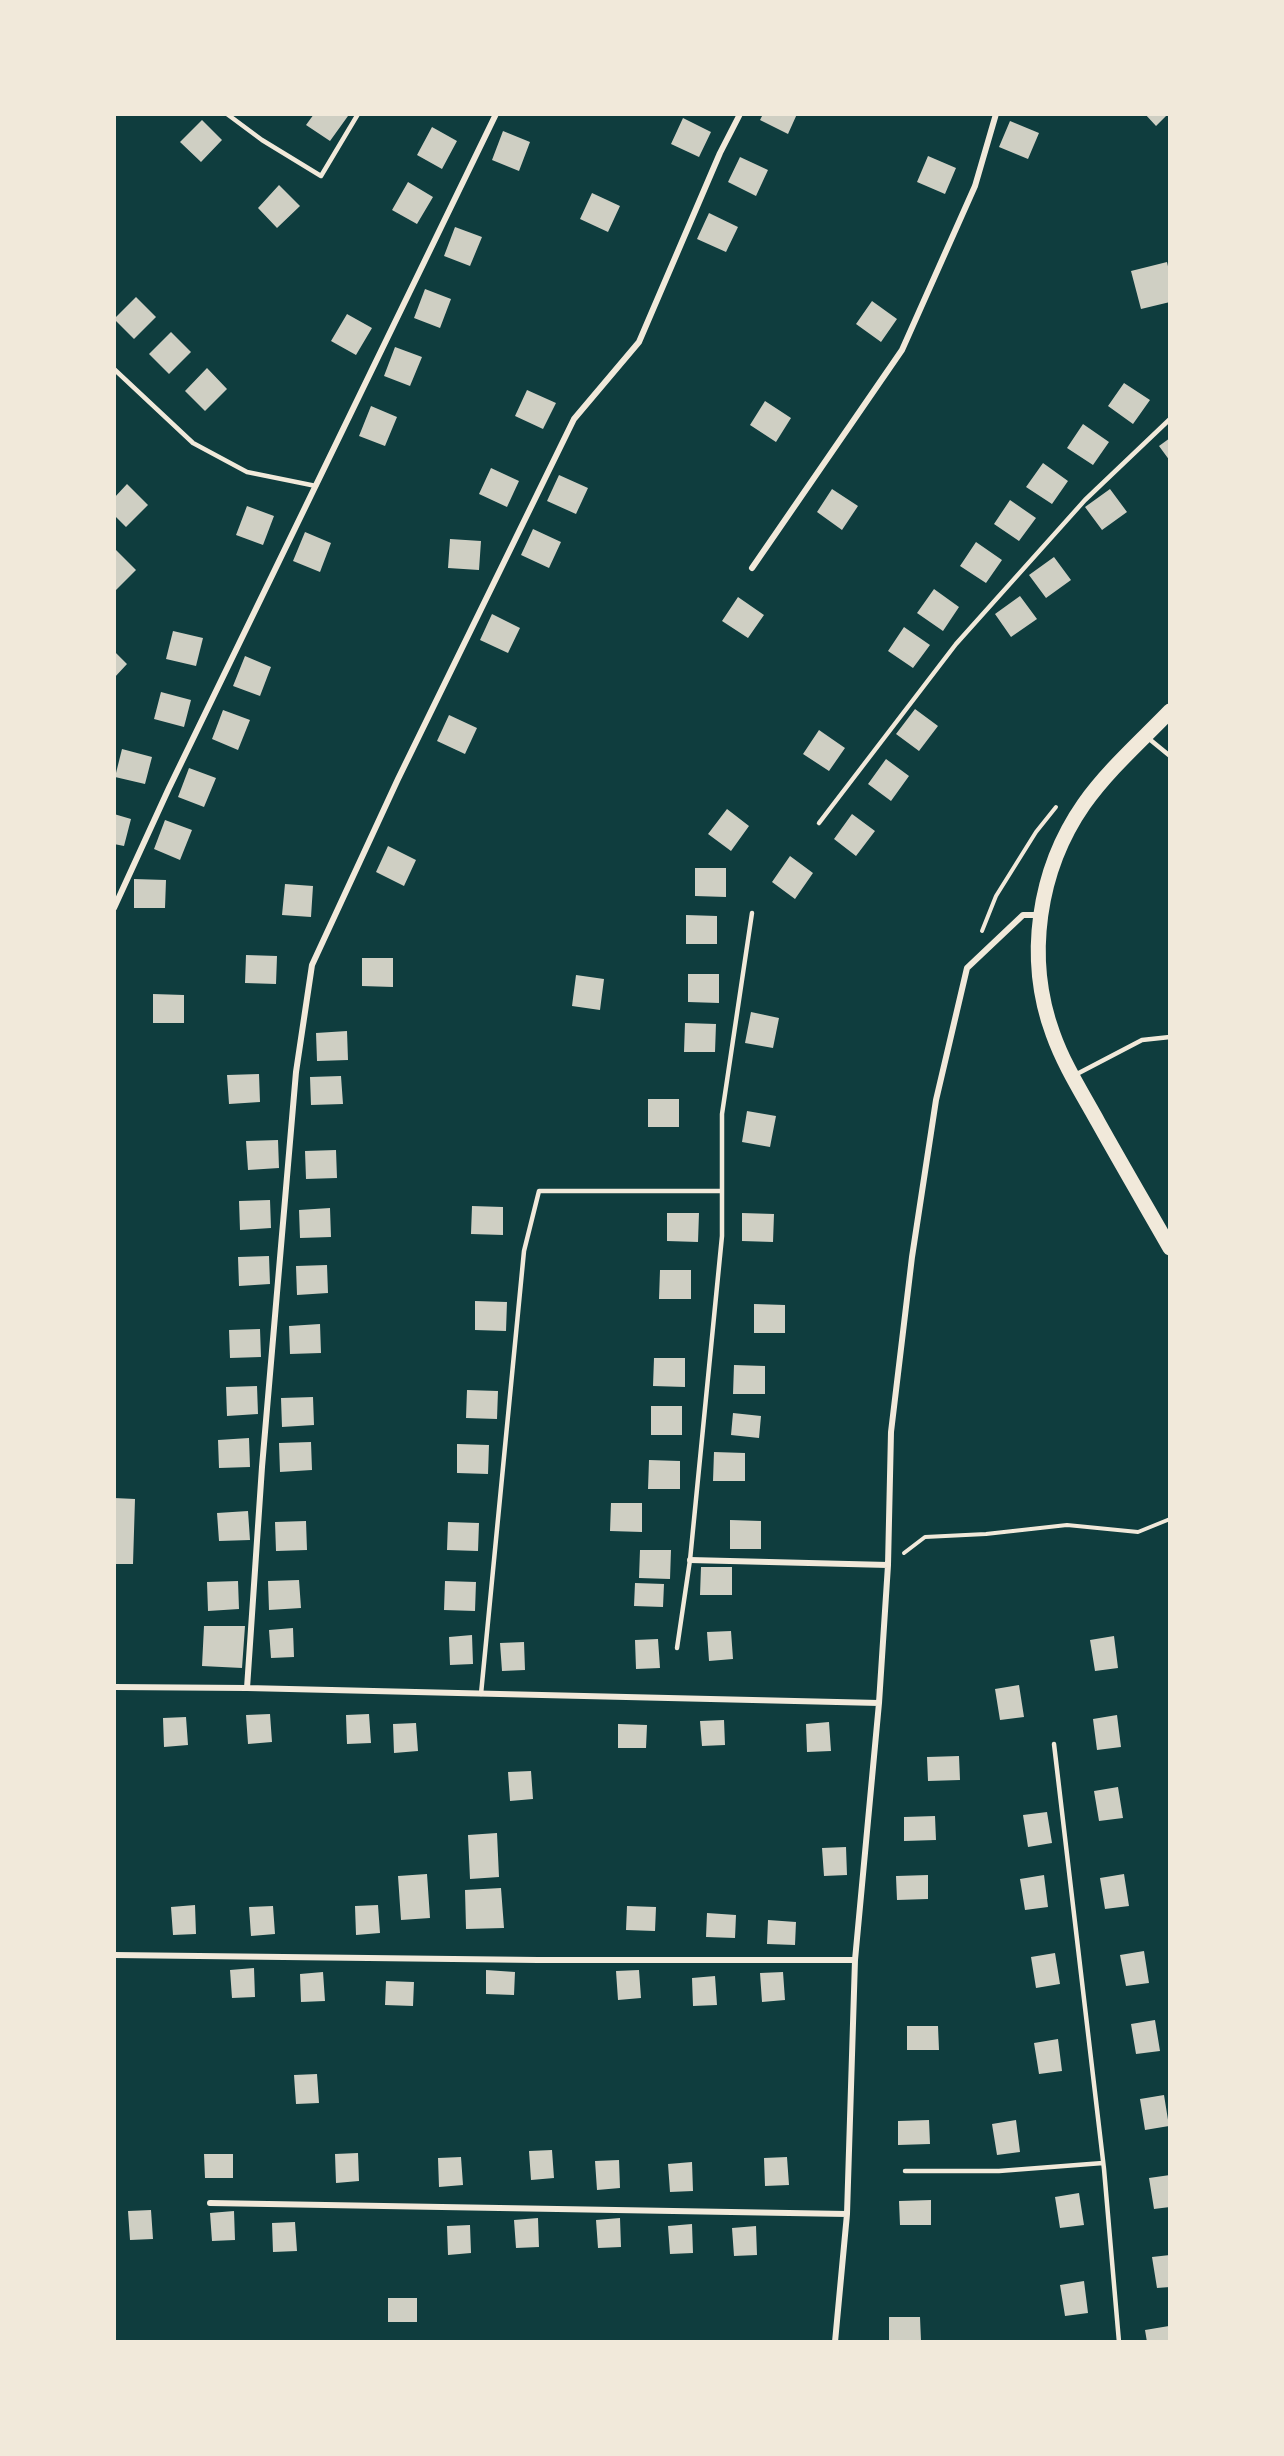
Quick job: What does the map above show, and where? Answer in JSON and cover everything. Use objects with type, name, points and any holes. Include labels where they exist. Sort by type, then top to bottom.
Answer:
[{"type":"main road","points":[[1170,711],[1103,781],[1084,804],[1068,830],[1055,857],[1040,915],[1038,962],[1045,1010],[1057,1044],[1072,1076],[1170,1248]]},
{"type":"street","points":[[114,908],[169,788],[496,114]]},
{"type":"street","points":[[247,1688],[263,1455],[296,1072],[312,965],[398,780],[574,419],[639,342],[720,153],[740,114]]},
{"type":"street","points":[[752,568],[902,350],[975,186],[996,114]]},
{"type":"street","points":[[835,2342],[847,2214],[855,1960],[879,1702],[888,1565],[891,1432],[912,1257],[941,1078],[967,968],[1023,915],[1040,915]]},
{"type":"street","points":[[690,1560],[888,1565]]},
{"type":"street","points":[[114,1687],[879,1702]]},
{"type":"street","points":[[114,1955],[538,1960],[855,1960]]},
{"type":"street","points":[[210,2203],[847,2214]]},
{"type":"lane","points":[[227,114],[262,140],[321,176],[358,114]]},
{"type":"lane","points":[[114,369],[193,443],[247,472],[316,486]]},
{"type":"lane","points":[[819,823],[956,644],[1085,500],[1170,419]]},
{"type":"lane","points":[[1146,736],[1170,756]]},
{"type":"lane","points":[[676,1648],[690,1560],[722,1236],[722,1114],[752,913]]},
{"type":"lane","points":[[1072,1076],[1143,1040],[1170,1037]]},
{"type":"lane","points":[[481,1694],[524,1251],[539,1191],[722,1191]]},
{"type":"lane","points":[[1054,1744],[1103,2163],[1119,2342]]},
{"type":"lane","points":[[905,2171],[999,2171],[1103,2163]]},
{"type":"path","points":[[888,1565],[925,1537],[986,1534],[1066,1525],[1138,1532],[1170,1519]]},
{"type":"building","points":[[314,114],[345,114],[348,116],[330,141],[306,125]]},
{"type":"building","points":[[763,114],[797,114],[788,134],[760,120]]},
{"type":"building","points":[[1145,114],[1168,114],[1156,126]]},
{"type":"building","points":[[683,118],[711,132],[699,157],[671,144]]},
{"type":"building","points":[[202,120],[222,140],[201,162],[180,142]]},
{"type":"building","points":[[1010,121],[1039,133],[1028,159],[999,147]]},
{"type":"building","points":[[432,127],[457,141],[442,169],[417,155]]},
{"type":"building","points":[[503,131],[530,142],[519,171],[492,160]]},
{"type":"building","points":[[928,156],[956,168],[945,194],[917,182]]},
{"type":"building","points":[[740,157],[768,170],[756,196],[728,182]]},
{"type":"building","points":[[408,182],[433,197],[417,224],[392,210]]},
{"type":"building","points":[[279,185],[300,206],[277,228],[258,208]]},
{"type":"building","points":[[592,193],[620,206],[608,232],[580,219]]},
{"type":"building","points":[[709,213],[738,227],[726,252],[697,239]]},
{"type":"building","points":[[455,227],[482,237],[470,266],[444,256]]},
{"type":"building","points":[[1167,262],[1170,275],[1170,302],[1141,309],[1131,271]]},
{"type":"building","points":[[425,289],[451,299],[440,328],[414,318]]},
{"type":"building","points":[[136,297],[156,317],[134,339],[114,319]]},
{"type":"building","points":[[872,301],[897,319],[881,342],[856,324]]},
{"type":"building","points":[[347,314],[372,328],[356,355],[331,341]]},
{"type":"building","points":[[171,332],[191,352],[169,374],[149,354]]},
{"type":"building","points":[[395,347],[422,357],[410,386],[384,376]]},
{"type":"building","points":[[207,368],[227,389],[205,411],[185,391]]},
{"type":"building","points":[[1124,383],[1150,400],[1133,424],[1108,406]]},
{"type":"building","points":[[527,390],[556,403],[543,429],[515,416]]},
{"type":"building","points":[[765,401],[791,418],[776,442],[750,425]]},
{"type":"building","points":[[371,406],[397,417],[385,446],[359,436]]},
{"type":"building","points":[[1083,424],[1109,442],[1093,465],[1067,448]]},
{"type":"building","points":[[1170,438],[1170,461],[1159,446]]},
{"type":"building","points":[[1043,463],[1068,481],[1052,504],[1026,487]]},
{"type":"building","points":[[491,468],[519,481],[507,507],[479,494]]},
{"type":"building","points":[[559,475],[588,488],[576,514],[547,501]]},
{"type":"building","points":[[127,484],[148,505],[126,527],[114,515],[114,498]]},
{"type":"building","points":[[832,489],[858,506],[842,530],[817,512]]},
{"type":"building","points":[[1110,489],[1127,512],[1102,530],[1085,507]]},
{"type":"building","points":[[1010,500],[1036,518],[1019,541],[994,524]]},
{"type":"building","points":[[247,506],[274,516],[263,545],[236,535]]},
{"type":"building","points":[[533,529],[561,542],[549,568],[521,555]]},
{"type":"building","points":[[305,532],[331,543],[320,572],[293,561]]},
{"type":"building","points":[[450,539],[481,541],[479,570],[448,568]]},
{"type":"building","points":[[976,542],[1002,560],[986,583],[960,566]]},
{"type":"building","points":[[116,550],[136,570],[114,592],[114,552]]},
{"type":"building","points":[[1054,557],[1071,580],[1046,598],[1029,575]]},
{"type":"building","points":[[934,589],[959,607],[943,631],[917,613]]},
{"type":"building","points":[[1020,596],[1037,619],[1011,637],[995,614]]},
{"type":"building","points":[[738,597],[764,615],[748,638],[722,621]]},
{"type":"building","points":[[492,614],[520,628],[508,653],[480,640]]},
{"type":"building","points":[[904,627],[930,645],[913,668],[888,651]]},
{"type":"building","points":[[173,631],[203,638],[196,666],[166,659]]},
{"type":"building","points":[[114,651],[127,664],[114,678]]},
{"type":"building","points":[[245,656],[271,667],[260,696],[233,686]]},
{"type":"building","points":[[161,692],[191,700],[184,727],[154,719]]},
{"type":"building","points":[[915,709],[938,726],[919,751],[896,734]]},
{"type":"building","points":[[223,710],[250,720],[238,750],[212,739]]},
{"type":"building","points":[[449,715],[477,728],[465,754],[437,741]]},
{"type":"building","points":[[819,730],[845,748],[829,771],[803,754]]},
{"type":"building","points":[[122,749],[152,757],[145,784],[115,777]]},
{"type":"building","points":[[886,759],[909,776],[891,801],[868,784]]},
{"type":"building","points":[[189,768],[216,778],[204,807],[178,797]]},
{"type":"building","points":[[727,809],[749,826],[731,851],[708,834]]},
{"type":"building","points":[[114,814],[131,819],[124,846],[114,844]]},
{"type":"building","points":[[852,814],[875,831],[856,856],[834,839]]},
{"type":"building","points":[[165,820],[192,830],[180,860],[154,849]]},
{"type":"building","points":[[388,846],[416,860],[404,886],[376,872]]},
{"type":"building","points":[[790,856],[813,873],[795,899],[772,882]]},
{"type":"building","points":[[695,868],[726,868],[726,897],[695,896]]},
{"type":"building","points":[[134,879],[166,880],[165,908],[134,908]]},
{"type":"building","points":[[285,884],[313,886],[311,917],[282,915]]},
{"type":"building","points":[[686,915],[717,916],[717,944],[686,944]]},
{"type":"building","points":[[246,955],[277,956],[276,984],[245,983]]},
{"type":"building","points":[[362,958],[393,958],[393,987],[362,986]]},
{"type":"building","points":[[688,974],[719,974],[719,1003],[688,1002]]},
{"type":"building","points":[[576,975],[604,979],[600,1010],[572,1006]]},
{"type":"building","points":[[153,994],[184,995],[184,1023],[153,1023]]},
{"type":"building","points":[[751,1012],[779,1018],[773,1048],[745,1043]]},
{"type":"building","points":[[685,1023],[716,1024],[715,1052],[684,1052]]},
{"type":"building","points":[[347,1031],[348,1060],[317,1061],[316,1033]]},
{"type":"building","points":[[259,1074],[260,1102],[229,1104],[227,1075]]},
{"type":"building","points":[[341,1076],[343,1104],[311,1105],[310,1077]]},
{"type":"building","points":[[648,1099],[679,1099],[679,1127],[648,1127]]},
{"type":"building","points":[[747,1111],[776,1116],[770,1147],[742,1142]]},
{"type":"building","points":[[278,1140],[279,1168],[248,1170],[246,1141]]},
{"type":"building","points":[[336,1150],[337,1178],[306,1179],[305,1151]]},
{"type":"building","points":[[270,1200],[271,1228],[240,1230],[239,1201]]},
{"type":"building","points":[[472,1206],[503,1207],[503,1235],[471,1234]]},
{"type":"building","points":[[330,1208],[331,1237],[300,1238],[299,1210]]},
{"type":"building","points":[[667,1213],[699,1213],[698,1242],[667,1241]]},
{"type":"building","points":[[742,1213],[774,1214],[773,1242],[742,1241]]},
{"type":"building","points":[[269,1256],[270,1284],[239,1286],[238,1257]]},
{"type":"building","points":[[327,1265],[328,1293],[297,1295],[296,1266]]},
{"type":"building","points":[[660,1270],[691,1270],[691,1299],[659,1299]]},
{"type":"building","points":[[475,1301],[507,1302],[506,1331],[475,1330]]},
{"type":"building","points":[[754,1304],[785,1305],[785,1333],[754,1333]]},
{"type":"building","points":[[320,1324],[321,1353],[290,1354],[289,1326]]},
{"type":"building","points":[[260,1329],[261,1357],[230,1358],[229,1330]]},
{"type":"building","points":[[654,1358],[685,1358],[685,1387],[653,1386]]},
{"type":"building","points":[[734,1365],[765,1366],[765,1394],[733,1394]]},
{"type":"building","points":[[257,1386],[258,1414],[227,1416],[226,1387]]},
{"type":"building","points":[[467,1390],[498,1391],[497,1419],[466,1418]]},
{"type":"building","points":[[313,1397],[314,1425],[282,1427],[281,1398]]},
{"type":"building","points":[[651,1406],[682,1406],[682,1435],[651,1435]]},
{"type":"building","points":[[733,1413],[761,1416],[759,1438],[731,1435]]},
{"type":"building","points":[[249,1438],[250,1467],[219,1468],[218,1440]]},
{"type":"building","points":[[311,1442],[312,1470],[280,1472],[279,1443]]},
{"type":"building","points":[[457,1444],[489,1445],[488,1474],[457,1473]]},
{"type":"building","points":[[714,1452],[745,1453],[745,1481],[713,1481]]},
{"type":"building","points":[[649,1460],[680,1461],[680,1489],[648,1489]]},
{"type":"building","points":[[114,1498],[135,1499],[133,1564],[114,1564]]},
{"type":"building","points":[[611,1503],[642,1503],[642,1532],[610,1531]]},
{"type":"building","points":[[248,1511],[250,1540],[219,1541],[217,1513]]},
{"type":"building","points":[[730,1520],[761,1521],[761,1549],[730,1549]]},
{"type":"building","points":[[306,1521],[307,1550],[276,1551],[275,1522]]},
{"type":"building","points":[[448,1522],[479,1523],[478,1551],[447,1550]]},
{"type":"building","points":[[640,1550],[671,1550],[670,1579],[639,1578]]},
{"type":"building","points":[[701,1567],[732,1567],[732,1595],[700,1595]]},
{"type":"building","points":[[299,1580],[301,1608],[269,1610],[268,1581]]},
{"type":"building","points":[[238,1581],[239,1609],[208,1611],[207,1582]]},
{"type":"building","points":[[445,1581],[476,1582],[475,1611],[444,1610]]},
{"type":"building","points":[[635,1583],[664,1584],[663,1607],[634,1606]]},
{"type":"building","points":[[204,1626],[245,1626],[242,1668],[202,1666]]},
{"type":"building","points":[[293,1628],[294,1657],[271,1658],[269,1630]]},
{"type":"building","points":[[731,1631],[733,1659],[709,1661],[707,1632]]},
{"type":"building","points":[[472,1635],[473,1664],[450,1665],[449,1637]]},
{"type":"building","points":[[1114,1636],[1118,1668],[1095,1671],[1090,1640]]},
{"type":"building","points":[[658,1639],[660,1668],[636,1669],[635,1640]]},
{"type":"building","points":[[524,1642],[525,1670],[502,1671],[500,1643]]},
{"type":"building","points":[[1019,1685],[1024,1717],[1000,1720],[995,1689]]},
{"type":"building","points":[[270,1714],[272,1742],[248,1744],[246,1715]]},
{"type":"building","points":[[369,1714],[371,1743],[347,1744],[346,1715]]},
{"type":"building","points":[[1117,1715],[1121,1747],[1097,1750],[1093,1719]]},
{"type":"building","points":[[186,1717],[188,1745],[164,1747],[163,1718]]},
{"type":"building","points":[[724,1720],[725,1745],[702,1746],[700,1721]]},
{"type":"building","points":[[829,1722],[831,1751],[807,1752],[806,1724]]},
{"type":"building","points":[[416,1723],[418,1751],[394,1753],[393,1724]]},
{"type":"building","points":[[618,1724],[647,1725],[646,1748],[618,1748]]},
{"type":"building","points":[[959,1756],[960,1780],[928,1781],[927,1757]]},
{"type":"building","points":[[531,1771],[533,1799],[510,1801],[508,1772]]},
{"type":"building","points":[[1118,1787],[1123,1818],[1099,1821],[1094,1791]]},
{"type":"building","points":[[1047,1812],[1052,1843],[1028,1847],[1023,1815]]},
{"type":"building","points":[[935,1816],[936,1840],[904,1841],[904,1817]]},
{"type":"building","points":[[497,1833],[499,1877],[470,1879],[468,1835]]},
{"type":"building","points":[[846,1847],[847,1875],[824,1876],[822,1848]]},
{"type":"building","points":[[427,1874],[430,1918],[401,1920],[398,1876]]},
{"type":"building","points":[[1124,1874],[1129,1906],[1105,1909],[1100,1878]]},
{"type":"building","points":[[928,1875],[928,1899],[897,1900],[896,1876]]},
{"type":"building","points":[[1044,1875],[1048,1907],[1025,1910],[1020,1879]]},
{"type":"building","points":[[501,1888],[504,1928],[466,1929],[465,1890]]},
{"type":"building","points":[[195,1905],[196,1934],[173,1935],[171,1907]]},
{"type":"building","points":[[378,1905],[380,1933],[356,1935],[355,1906]]},
{"type":"building","points":[[273,1906],[275,1934],[251,1936],[249,1907]]},
{"type":"building","points":[[627,1906],[656,1907],[655,1931],[626,1930]]},
{"type":"building","points":[[707,1913],[736,1915],[735,1938],[706,1937]]},
{"type":"building","points":[[768,1920],[796,1922],[795,1945],[767,1944]]},
{"type":"building","points":[[1144,1951],[1149,1983],[1126,1986],[1120,1955]]},
{"type":"building","points":[[1055,1953],[1060,1984],[1036,1988],[1031,1957]]},
{"type":"building","points":[[254,1968],[255,1997],[232,1998],[230,1970]]},
{"type":"building","points":[[486,1970],[515,1972],[514,1995],[486,1994]]},
{"type":"building","points":[[639,1970],[641,1998],[618,2000],[616,1971]]},
{"type":"building","points":[[323,1972],[325,2001],[301,2002],[300,1974]]},
{"type":"building","points":[[783,1972],[785,2000],[762,2002],[760,1973]]},
{"type":"building","points":[[715,1976],[717,2005],[693,2006],[692,1978]]},
{"type":"building","points":[[386,1981],[414,1982],[413,2006],[385,2005]]},
{"type":"building","points":[[1155,2020],[1160,2051],[1136,2054],[1131,2024]]},
{"type":"building","points":[[907,2026],[938,2026],[939,2050],[907,2050]]},
{"type":"building","points":[[1058,2039],[1062,2071],[1039,2074],[1034,2043]]},
{"type":"building","points":[[317,2074],[319,2103],[296,2104],[294,2075]]},
{"type":"building","points":[[1164,2095],[1169,2126],[1145,2130],[1140,2099]]},
{"type":"building","points":[[929,2120],[930,2144],[898,2145],[898,2121]]},
{"type":"building","points":[[1016,2120],[1020,2152],[997,2155],[992,2124]]},
{"type":"building","points":[[552,2150],[554,2178],[531,2180],[529,2151]]},
{"type":"building","points":[[358,2153],[359,2181],[336,2183],[335,2154]]},
{"type":"building","points":[[204,2154],[233,2154],[233,2178],[205,2178]]},
{"type":"building","points":[[461,2157],[463,2185],[439,2187],[438,2158]]},
{"type":"building","points":[[787,2157],[789,2185],[765,2186],[764,2158]]},
{"type":"building","points":[[619,2160],[620,2188],[597,2190],[595,2161]]},
{"type":"building","points":[[692,2162],[693,2191],[670,2192],[668,2164]]},
{"type":"building","points":[[1170,2175],[1170,2207],[1154,2209],[1149,2178]]},
{"type":"building","points":[[1079,2193],[1084,2225],[1060,2228],[1055,2197]]},
{"type":"building","points":[[931,2200],[931,2225],[900,2225],[899,2201]]},
{"type":"building","points":[[151,2210],[153,2239],[130,2240],[128,2211]]},
{"type":"building","points":[[234,2211],[235,2240],[212,2241],[210,2213]]},
{"type":"building","points":[[538,2218],[539,2247],[516,2248],[514,2220]]},
{"type":"building","points":[[620,2218],[621,2247],[598,2248],[596,2220]]},
{"type":"building","points":[[295,2222],[297,2251],[273,2252],[272,2223]]},
{"type":"building","points":[[692,2224],[693,2253],[670,2254],[668,2226]]},
{"type":"building","points":[[470,2225],[471,2253],[448,2255],[447,2226]]},
{"type":"building","points":[[756,2226],[757,2255],[734,2256],[732,2228]]},
{"type":"building","points":[[1170,2255],[1170,2287],[1157,2288],[1152,2257]]},
{"type":"building","points":[[1084,2281],[1088,2313],[1065,2316],[1060,2285]]},
{"type":"building","points":[[388,2298],[417,2298],[417,2322],[388,2322]]},
{"type":"building","points":[[889,2317],[920,2317],[921,2341],[889,2341]]},
{"type":"building","points":[[1169,2326],[1170,2342],[1147,2342],[1145,2330]]}]
